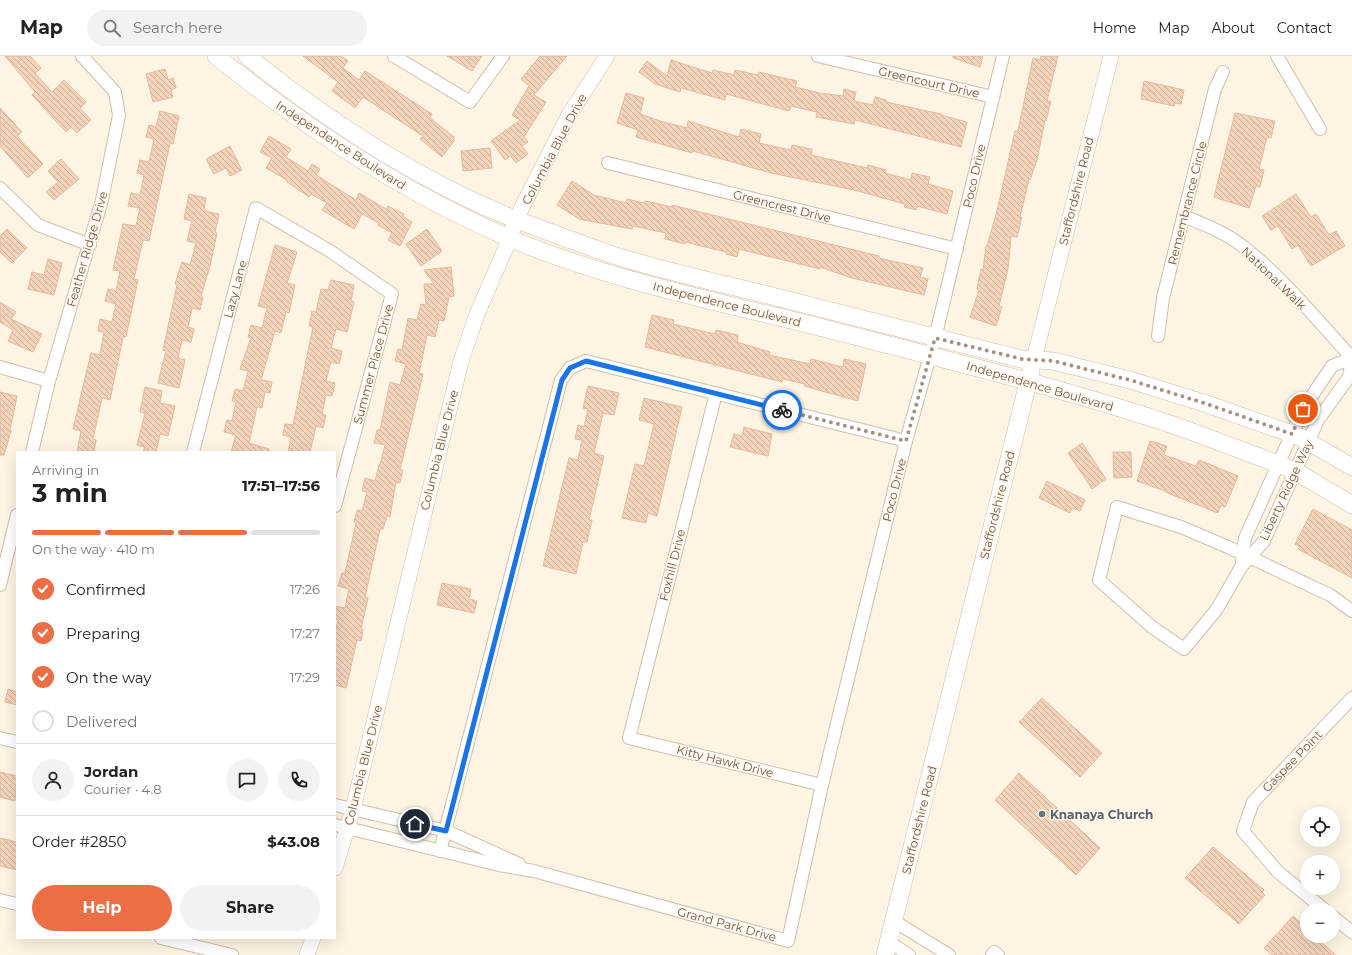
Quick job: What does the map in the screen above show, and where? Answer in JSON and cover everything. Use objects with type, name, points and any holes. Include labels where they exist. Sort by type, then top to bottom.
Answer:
[{"type":"main road","name":"Independence Boulevard","points":[[216,56],[272,101],[370,166],[414,192],[510,238],[593,269],[1029,381],[1162,422],[1295,471],[1352,505]]},
{"type":"main road","name":"Independence Boulevard","points":[[247,56],[282,84],[329,118],[382,151],[420,173],[516,219],[617,256],[727,285],[1022,359],[1053,361],[1130,380],[1207,404],[1300,438],[1352,467]]},
{"type":"main road","points":[[319,133],[329,118]]},
{"type":"main road","points":[[722,303],[727,285]]},
{"type":"main road","name":"Staffordshire Road","points":[[887,948],[1034,359]]},
{"type":"street","name":"Feather Ridge Drive","points":[[32,451],[49,381],[102,200],[120,115],[115,92],[82,56]]},
{"type":"street","points":[[394,56],[470,102],[503,56]]},
{"type":"street","name":"Columbia Blue Drive","points":[[336,861],[341,827],[353,809],[461,360],[477,314],[510,238],[516,219],[569,116],[607,56]]},
{"type":"street","name":"Greencourt Drive","points":[[818,56],[993,97]]},
{"type":"street","name":"Poco Drive","points":[[822,785],[906,441],[935,338],[1003,56]]},
{"type":"street","name":"Staffordshire Road","points":[[1034,359],[1111,56]]},
{"type":"street","points":[[1277,56],[1320,129]]},
{"type":"street","name":"Remembrance Circle","points":[[1158,336],[1160,311],[1183,216],[1215,89],[1223,72]]},
{"type":"street","name":"Greencrest Drive","points":[[608,163],[957,249]]},
{"type":"street","points":[[0,188],[38,225],[90,245]]},
{"type":"street","name":"Lazy Lane","points":[[193,451],[256,208],[330,251]]},
{"type":"street","name":"National Walk","points":[[1183,216],[1206,225],[1239,244],[1258,259],[1352,358]]},
{"type":"street","name":"Summer Place Drive","points":[[330,251],[392,294],[336,502]]},
{"type":"street","name":"Liberty Ridge Way","points":[[1247,556],[1245,538],[1278,464],[1300,438],[1318,420],[1348,377],[1352,358]]},
{"type":"street","name":"Liberty Ridge Way","points":[[1247,556],[1181,527],[1117,507],[1099,580],[1152,627],[1184,649],[1217,609],[1247,556],[1264,541],[1295,471],[1303,409],[1332,366],[1352,358]]},
{"type":"street","points":[[440,851],[562,380],[570,368],[586,361],[906,441]]},
{"type":"street","points":[[0,366],[49,381]]},
{"type":"street","name":"Foxhill Drive","points":[[629,738],[716,393]]},
{"type":"street","points":[[0,583],[16,519]]},
{"type":"street","points":[[1247,556],[1330,595],[1352,611]]},
{"type":"street","name":"Gaspee Point","points":[[1316,903],[1278,872],[1243,830],[1253,802],[1352,698]]},
{"type":"street","points":[[0,738],[16,742]]},
{"type":"street","name":"Kitty Hawk Drive","points":[[629,738],[822,785]]},
{"type":"street","name":"Grand Park Drive","points":[[341,827],[499,865],[534,871],[788,941],[822,785]]},
{"type":"street","name":"Grand Park Drive","points":[[336,804],[446,831],[534,871]]},
{"type":"street","points":[[0,900],[16,904]]},
{"type":"street","points":[[894,921],[949,955]]},
{"type":"street","points":[[1340,923],[1352,932]]},
{"type":"street","points":[[165,939],[232,955]]},
{"type":"street","points":[[307,955],[313,939]]},
{"type":"street","points":[[887,948],[909,955]]},
{"type":"building","points":[[5,56],[30,56],[41,68],[35,73],[52,92],[64,80],[86,102],[80,108],[91,120],[77,133],[71,127],[66,132],[32,95],[35,92]]},
{"type":"building","points":[[303,56],[341,56],[348,61],[343,68],[359,80],[365,71],[432,114],[430,118],[454,137],[454,141],[442,157],[420,139],[423,136],[363,97],[355,108],[332,91],[338,82]]},
{"type":"building","points":[[447,56],[482,56],[472,71]]},
{"type":"building","points":[[540,56],[567,56],[534,95],[546,102],[524,137],[528,142],[522,146],[528,154],[516,163],[511,156],[505,160],[491,141],[520,120],[512,115],[529,86],[521,79]]},
{"type":"building","points":[[953,56],[983,56],[980,67],[953,58]]},
{"type":"building","points":[[1041,56],[1058,56],[1047,101],[1051,101],[1046,121],[1045,120],[1037,160],[1030,180],[1029,179],[1017,237],[1011,236],[1008,269],[999,306],[1002,307],[996,326],[970,317],[979,290],[977,289],[981,269],[983,270],[986,246],[997,211],[1015,131],[1018,131],[1033,58],[1040,60]]},
{"type":"building","points":[[671,60],[712,73],[713,70],[734,75],[735,70],[758,75],[759,72],[797,81],[795,87],[820,93],[843,96],[844,89],[856,92],[854,101],[873,105],[875,97],[886,100],[886,102],[941,114],[967,122],[961,147],[855,120],[854,124],[816,117],[817,112],[791,106],[789,111],[726,94],[725,100],[681,88],[680,92],[655,84],[639,72],[647,61],[667,76]]},
{"type":"building","points":[[165,69],[168,80],[173,78],[176,88],[171,90],[173,97],[153,102],[146,74]]},
{"type":"building","points":[[1144,81],[1184,90],[1181,104],[1175,103],[1174,106],[1141,99]]},
{"type":"building","points":[[626,93],[644,98],[640,114],[660,121],[687,128],[688,121],[739,137],[741,129],[761,134],[759,143],[791,150],[792,145],[812,149],[811,155],[867,168],[868,165],[886,170],[885,173],[911,180],[912,173],[930,177],[928,184],[953,191],[947,214],[917,206],[916,210],[904,207],[905,204],[854,190],[771,173],[636,137],[638,130],[617,123]]},
{"type":"building","points":[[0,108],[22,132],[17,136],[43,164],[28,178],[0,146]]},
{"type":"building","points":[[160,111],[179,116],[173,144],[170,143],[149,241],[143,240],[134,279],[138,280],[126,337],[123,337],[110,400],[102,398],[93,439],[96,440],[94,451],[77,451],[81,431],[73,429],[91,353],[100,355],[104,332],[98,331],[100,319],[112,322],[116,304],[105,301],[108,289],[116,291],[120,271],[113,270],[123,224],[136,226],[140,208],[128,206],[131,193],[140,195],[144,175],[137,173],[140,160],[149,162],[154,139],[146,137],[149,125],[156,127]]},
{"type":"building","points":[[1235,113],[1275,121],[1271,138],[1267,137],[1259,169],[1264,170],[1260,187],[1256,186],[1249,208],[1214,197]]},
{"type":"building","points":[[269,136],[291,149],[286,157],[308,171],[312,164],[320,169],[316,175],[356,200],[359,193],[386,209],[388,206],[404,214],[403,217],[412,222],[400,246],[388,240],[392,233],[378,225],[379,223],[362,214],[354,229],[322,210],[327,203],[311,194],[309,197],[286,181],[287,180],[266,168],[272,158],[260,152]]},
{"type":"building","points":[[230,146],[242,170],[230,176],[226,168],[214,174],[206,159]]},
{"type":"building","points":[[490,148],[492,168],[463,171],[461,151]]},
{"type":"building","points":[[61,159],[79,179],[54,200],[46,192],[58,182],[48,171]]},
{"type":"building","points":[[572,181],[594,195],[626,203],[627,199],[672,207],[672,205],[923,268],[920,277],[928,279],[924,295],[852,278],[820,267],[820,269],[739,249],[737,257],[726,254],[726,252],[685,242],[685,244],[665,239],[666,233],[633,226],[632,229],[579,219],[557,205]]},
{"type":"building","points":[[189,194],[206,198],[204,211],[219,214],[215,232],[217,233],[210,266],[201,296],[203,297],[200,310],[192,308],[188,327],[194,329],[191,342],[182,340],[178,358],[185,360],[179,388],[158,383],[166,351],[163,350],[177,285],[175,284],[182,262],[190,265],[196,243],[187,241],[192,221],[184,219]]},
{"type":"building","points":[[1296,194],[1311,217],[1316,214],[1329,235],[1336,231],[1345,246],[1311,266],[1298,245],[1292,249],[1278,226],[1271,230],[1262,216]]},
{"type":"building","points":[[7,229],[27,248],[12,263],[0,252],[0,236]]},
{"type":"building","points":[[427,229],[442,251],[421,266],[406,244]]},
{"type":"building","points":[[275,245],[297,252],[287,283],[295,285],[289,313],[286,312],[281,333],[275,331],[261,380],[272,382],[270,393],[265,392],[262,408],[257,407],[249,443],[269,449],[269,451],[231,451],[236,435],[224,432],[227,420],[232,421],[236,402],[232,401],[235,389],[243,391],[248,371],[240,369],[251,338],[248,337],[251,325],[262,328],[267,308],[258,306]]},
{"type":"building","points":[[48,259],[62,263],[54,295],[28,289],[32,272],[44,275]]},
{"type":"building","points":[[451,267],[454,296],[449,297],[444,321],[439,320],[435,337],[427,335],[419,373],[423,374],[400,470],[403,470],[400,483],[396,482],[390,517],[387,516],[383,529],[380,529],[365,597],[368,598],[361,629],[363,630],[361,641],[357,640],[346,688],[336,685],[336,629],[338,620],[336,619],[336,606],[345,608],[349,589],[338,586],[342,573],[345,573],[356,523],[354,522],[357,510],[362,511],[367,492],[362,491],[365,478],[375,481],[380,465],[385,445],[374,443],[377,430],[380,430],[390,382],[400,385],[406,364],[395,361],[398,349],[402,350],[408,318],[417,320],[421,304],[426,305],[424,284],[434,284],[424,270]]},
{"type":"building","points":[[331,280],[354,285],[351,301],[354,302],[347,332],[336,329],[331,348],[342,351],[339,364],[331,362],[326,381],[335,383],[332,396],[326,395],[322,414],[326,415],[323,428],[316,426],[310,451],[288,451],[291,437],[283,435],[285,424],[293,425],[313,327],[309,326],[312,311],[316,312],[321,289],[328,290]]},
{"type":"building","points":[[0,302],[16,312],[11,319],[42,334],[33,352],[8,341],[13,330],[0,322]]},
{"type":"building","points":[[652,315],[674,320],[673,324],[715,334],[716,330],[738,335],[737,342],[770,352],[769,355],[810,364],[811,359],[843,367],[844,359],[866,364],[858,401],[804,386],[805,384],[783,379],[782,382],[645,347]]},
{"type":"building","points":[[588,386],[619,393],[614,415],[603,413],[594,453],[604,456],[589,520],[592,520],[587,542],[583,542],[576,574],[543,566],[569,458],[578,460],[582,440],[575,439],[578,425],[584,427],[588,409],[583,408]]},
{"type":"building","points":[[145,387],[162,391],[160,403],[175,406],[168,436],[160,434],[156,451],[143,451],[145,447],[137,445],[145,413],[140,412]]},
{"type":"building","points":[[0,392],[17,396],[11,431],[4,455],[0,455]]},
{"type":"building","points":[[644,398],[682,407],[657,516],[648,513],[646,523],[622,518],[635,464],[644,466],[654,424],[639,420]]},
{"type":"building","points":[[744,427],[772,434],[768,456],[730,447],[734,434],[742,436]]},
{"type":"building","points":[[1150,441],[1167,446],[1164,455],[1196,466],[1199,460],[1238,476],[1225,507],[1221,505],[1218,513],[1137,481]]},
{"type":"building","points":[[1082,443],[1106,479],[1092,489],[1068,453]]},
{"type":"building","points":[[1113,452],[1131,452],[1132,477],[1114,478]]},
{"type":"building","points":[[1047,481],[1085,500],[1080,511],[1072,508],[1070,513],[1039,498]]},
{"type":"building","points":[[1313,509],[1352,530],[1352,578],[1298,549],[1300,547],[1295,544]]},
{"type":"building","points":[[442,583],[471,589],[469,599],[477,601],[474,613],[437,605]]},
{"type":"building","points":[[8,689],[16,692],[16,705],[5,702]]},
{"type":"building","points":[[1042,698],[1102,753],[1080,777],[1019,722]]},
{"type":"building","points":[[0,772],[16,776],[15,801],[0,797]]},
{"type":"building","points":[[1019,773],[1100,848],[1076,875],[995,800]]},
{"type":"building","points":[[0,838],[16,842],[16,870],[0,866]]},
{"type":"building","points":[[1213,847],[1264,890],[1262,892],[1265,895],[1239,924],[1185,878]]},
{"type":"building","points":[[1293,916],[1300,922],[1300,943],[1322,943],[1336,955],[1272,955],[1264,948]]},
{"type":"way so far","points":[[782,410],[906,441],[935,338],[1022,359],[1053,361],[1130,380],[1207,404],[1292,434],[1303,409]]},
{"type":"place","name":"Knanaya Church","points":[[1042,814]]},
{"type":"route","points":[[415,824],[446,831],[562,380],[570,368],[586,361],[782,410]]}]
